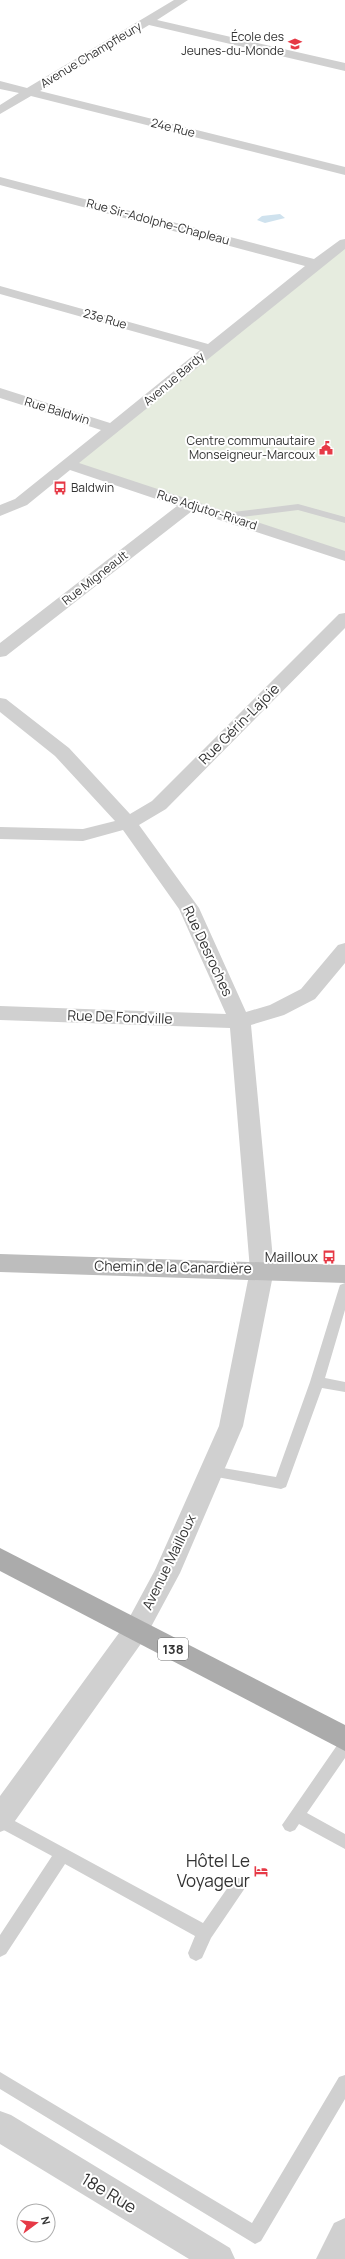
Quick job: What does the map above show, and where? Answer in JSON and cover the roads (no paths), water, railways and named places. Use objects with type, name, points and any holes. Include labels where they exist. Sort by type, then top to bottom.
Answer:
[{"type":"main road","name":"Chemin de la Canardière","points":[[0,1263],[262,1270],[345,1274]]},
{"type":"main road","name":"138","points":[[0,1559],[345,1740]]},
{"type":"street","name":"Avenue Champfleury","points":[[0,110],[182,0]]},
{"type":"street","points":[[147,21],[345,67]]},
{"type":"street","name":"24e Rue","points":[[0,85],[345,171]]},
{"type":"street","name":"Rue Sir-Adolphe-Chapleau","points":[[0,181],[316,264]]},
{"type":"street","name":"Avenue Bardy","points":[[0,511],[21,502],[69,465],[316,264],[345,243]]},
{"type":"street","name":"23e Rue","points":[[0,290],[211,349]]},
{"type":"street","name":"Rue Baldwin","points":[[0,394],[114,429]]},
{"type":"street","name":"Rue Adjutor-Rivard","points":[[69,465],[345,556]]},
{"type":"street","name":"Rue Migneault","points":[[0,652],[190,504]]},
{"type":"street","name":"Rue Gérin-Lajoie","points":[[0,833],[83,835],[128,822],[159,805],[345,618]]},
{"type":"street","name":"Rue Desroches","points":[[0,703],[62,752],[128,822],[189,908],[240,1021],[262,1270]]},
{"type":"street","name":"Rue De Fondville","points":[[0,1012],[240,1021],[277,1010],[308,994],[345,950]]},
{"type":"street","name":"Avenue Mailloux","points":[[0,1820],[136,1630],[167,1573],[231,1426],[262,1270]]},
{"type":"street","name":"18e Rue","points":[[0,2126],[218,2259]]},
{"type":"street","points":[[332,2259],[345,2234]]},
{"type":"lane","points":[[225,516],[298,507],[307,508],[345,520]]},
{"type":"lane","points":[[211,1471],[281,1483],[317,1382],[345,1288]]},
{"type":"lane","points":[[317,1382],[345,1387]]},
{"type":"lane","points":[[345,1746],[294,1820],[345,1842]]},
{"type":"lane","points":[[0,1820],[205,1933]]},
{"type":"lane","points":[[0,1949],[62,1854]]},
{"type":"lane","points":[[196,1953],[205,1933],[239,1885]]},
{"type":"lane","points":[[0,2080],[255,2235],[345,2083]]},
{"type":"water","points":[[280,214],[285,218],[265,223],[257,220],[262,216]]},
{"type":"place","name":"École des Jeunes-du-Monde","points":[[295,44]]},
{"type":"place","name":"Centre communautaire Monseigneur-Marcoux","points":[[326,448]]},
{"type":"place","name":"Baldwin","points":[[60,488]]},
{"type":"place","name":"Mailloux","points":[[329,1257]]},
{"type":"place","name":"Hôtel Le Voyageur","points":[[261,1871]]}]
